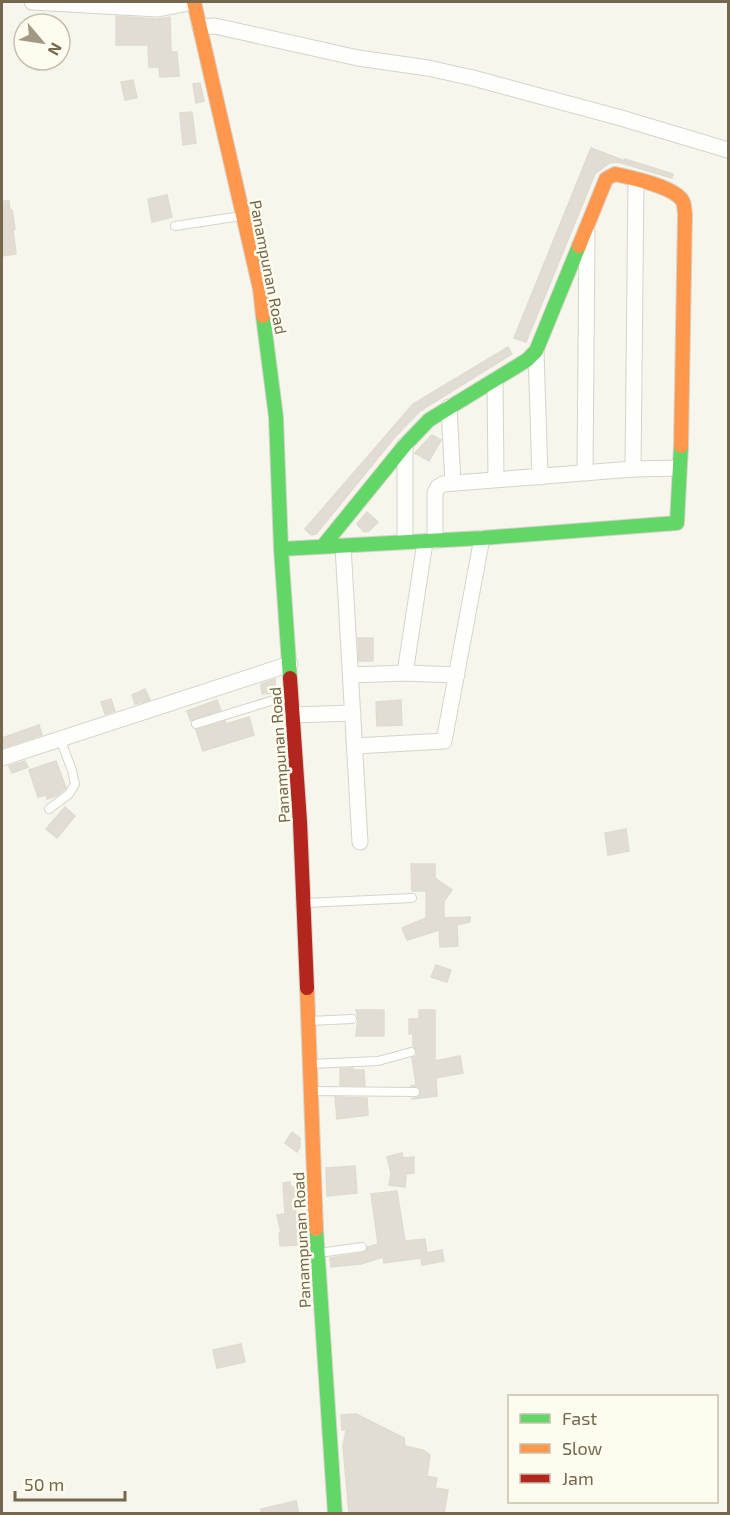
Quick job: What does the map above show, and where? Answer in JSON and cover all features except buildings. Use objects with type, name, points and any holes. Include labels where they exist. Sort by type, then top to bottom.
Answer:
[{"type":"street","points":[[32,2],[158,9],[194,2]]},
{"type":"street","name":"Panampunan Road","points":[[194,2],[260,289],[276,417],[281,549],[290,664],[303,903],[317,1253],[335,1514]]},
{"type":"street","points":[[200,27],[214,26],[358,58],[428,68],[473,78],[729,150]]},
{"type":"street","points":[[281,549],[482,538],[677,523],[684,298],[684,204],[681,198],[670,192],[615,174],[606,179],[536,351],[540,477]]},
{"type":"street","points":[[633,470],[636,180]]},
{"type":"street","points":[[585,473],[587,222]]},
{"type":"street","points":[[323,546],[405,445],[429,420],[527,360],[536,351]]},
{"type":"street","points":[[495,380],[496,479]]},
{"type":"street","points":[[449,407],[453,483]]},
{"type":"street","points":[[405,445],[405,542]]},
{"type":"street","points":[[405,673],[430,541],[435,493],[438,487],[443,484],[496,479],[680,468]]},
{"type":"street","points":[[355,746],[444,741],[482,538]]},
{"type":"street","points":[[343,546],[360,842]]},
{"type":"street","points":[[2,758],[290,664]]},
{"type":"street","points":[[351,675],[405,673],[457,675]]},
{"type":"street","points":[[292,715],[353,713]]},
{"type":"lane","points":[[175,226],[243,215]]},
{"type":"lane","points":[[196,724],[291,694]]},
{"type":"lane","points":[[49,809],[69,794],[75,784],[60,739]]},
{"type":"lane","points":[[303,903],[412,898]]},
{"type":"lane","points":[[307,1021],[352,1020]]},
{"type":"lane","points":[[309,1064],[378,1061],[411,1052]]},
{"type":"lane","points":[[310,1091],[415,1092]]},
{"type":"lane","points":[[317,1253],[362,1247]]},
{"type":"traffic: fast","points":[[323,546],[405,445],[429,420],[527,360],[536,351],[579,246]]},
{"type":"traffic: fast","points":[[263,316],[276,417],[281,549],[290,678]]},
{"type":"traffic: fast","points":[[281,549],[482,538],[677,523],[681,446]]},
{"type":"traffic: fast","points":[[316,1229],[335,1514]]},
{"type":"traffic: slow","points":[[194,2],[260,289],[263,316]]},
{"type":"traffic: slow","points":[[579,246],[606,179],[615,174],[661,187],[677,195],[683,202],[685,214],[681,446]]},
{"type":"traffic: slow","points":[[307,988],[316,1229]]},
{"type":"traffic: jam","points":[[290,678],[300,822],[307,988]]}]
